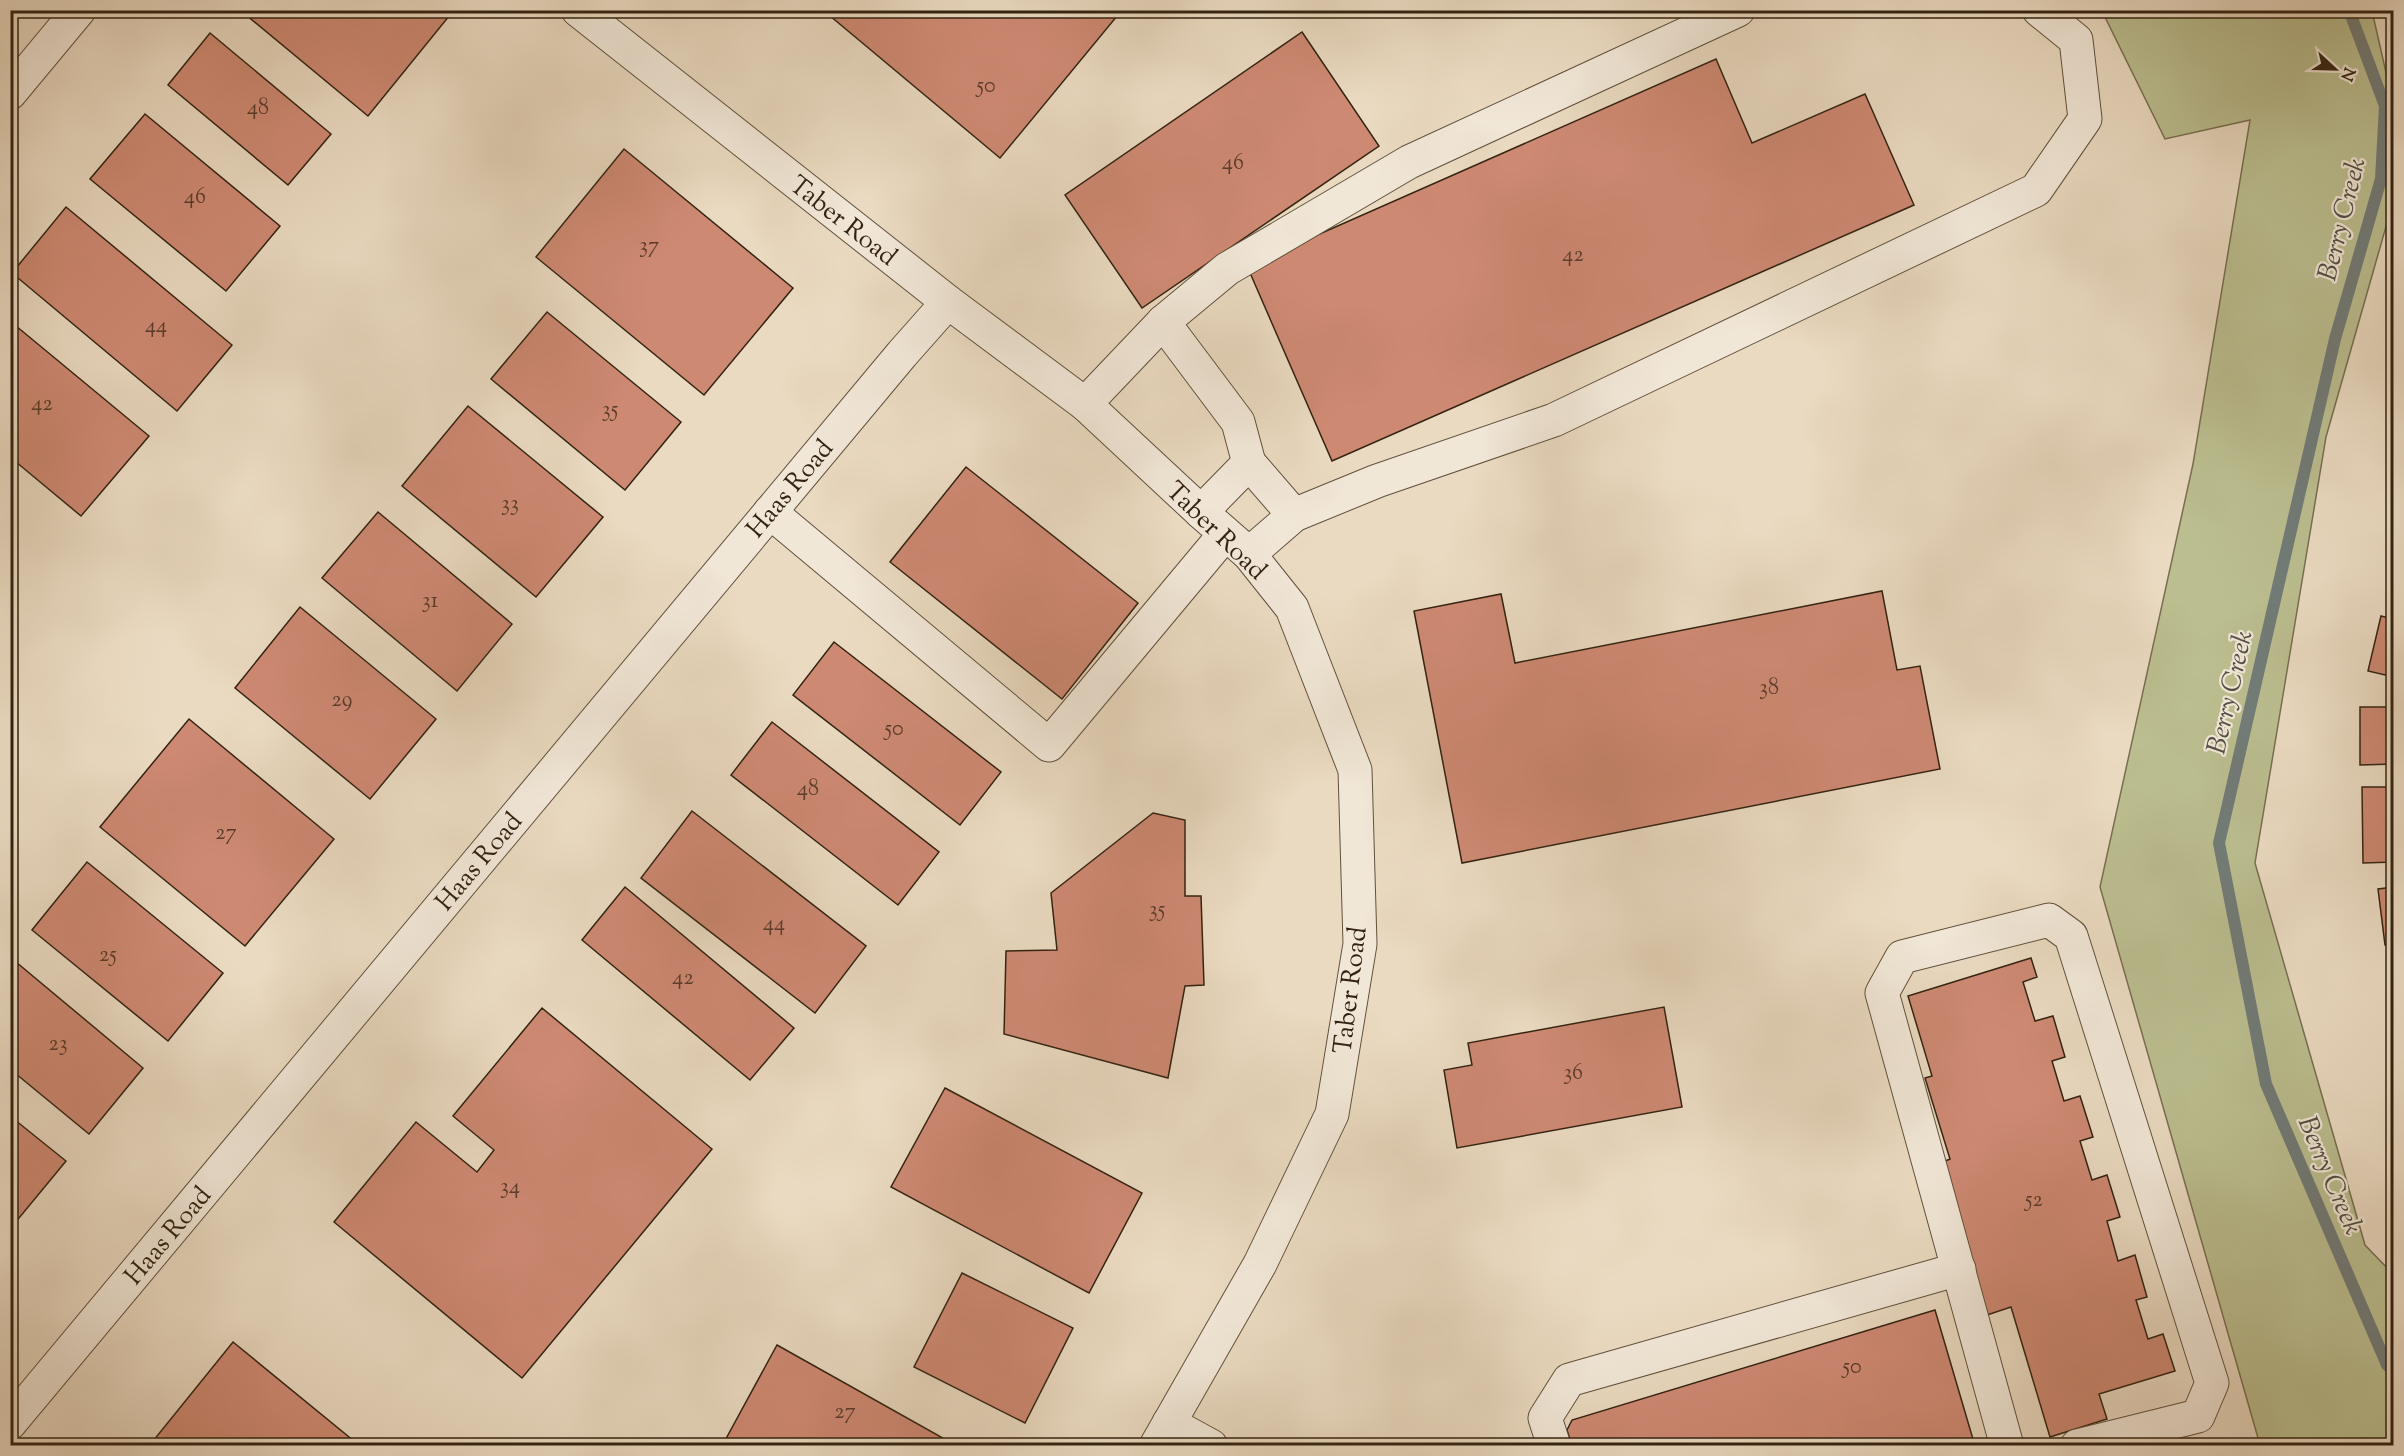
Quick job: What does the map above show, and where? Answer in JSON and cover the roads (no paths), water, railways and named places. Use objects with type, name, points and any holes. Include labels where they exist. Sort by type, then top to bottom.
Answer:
[{"type":"street","points":[[10,93],[79,10]]},
{"type":"street","name":"Taber Road","points":[[578,10],[948,302],[1085,404],[1237,544],[1292,608],[1355,770],[1360,944],[1332,1114],[1260,1264],[1163,1434]]},
{"type":"street","points":[[1085,404],[1163,322],[1227,269],[1409,162],[1738,10]]},
{"type":"street","points":[[770,512],[1049,746],[1237,544],[1294,515],[1377,481],[1554,420],[2036,190],[2085,119],[2076,40],[2039,10]]},
{"type":"street","name":"Haas Road","points":[[10,1423],[902,354],[948,302]]},
{"type":"street","points":[[1163,322],[1238,422],[1249,463],[1294,515]]},
{"type":"street","points":[[1200,512],[1249,463]]},
{"type":"street","points":[[2007,1446],[1882,993],[1902,957],[2049,921],[2071,936],[2212,1383],[2198,1416],[2077,1446]]},
{"type":"street","points":[[1554,1446],[1545,1418],[1569,1380],[1959,1269]]},
{"type":"street","points":[[1163,1434],[1211,1446]]},
{"type":"waterway","name":"Berry Creek","points":[[2349,10],[2385,106],[2381,179],[2335,339],[2219,843],[2266,1084],[2387,1365],[2394,1371]]}]
